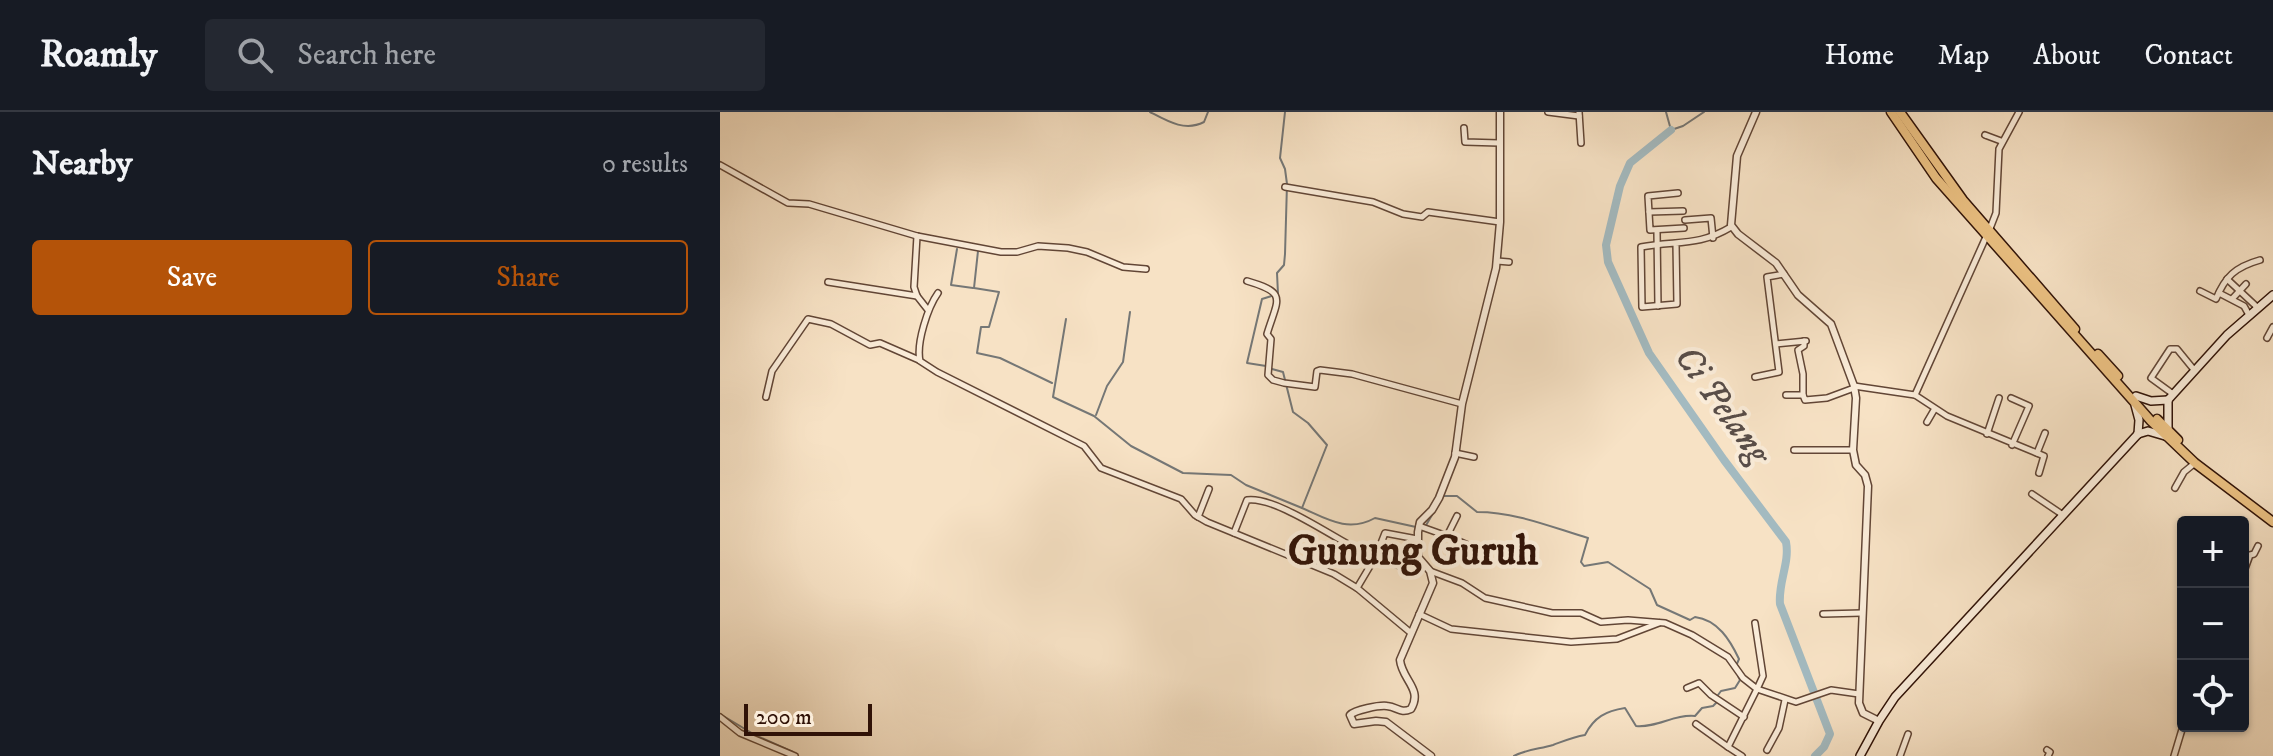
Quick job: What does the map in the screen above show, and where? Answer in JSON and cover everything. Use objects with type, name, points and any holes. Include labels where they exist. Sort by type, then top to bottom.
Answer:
[{"type":"main road","points":[[1891,112],[1936,178],[2168,435],[2195,463],[2273,519]]},
{"type":"main road","points":[[1900,112],[1988,234]]},
{"type":"main road","points":[[2168,435],[2166,417],[2171,398],[2227,335],[2273,295]]},
{"type":"main road","points":[[2134,398],[2151,401],[2171,398]]},
{"type":"main road","points":[[2134,398],[2139,420],[2138,434]]},
{"type":"main road","points":[[1860,756],[1895,697],[2138,434],[2148,431],[2168,435],[2273,519]]},
{"type":"street","points":[[1234,533],[1247,500],[1256,500],[1302,518],[1358,550],[1410,571],[1418,557],[1419,526],[1439,498],[1455,453],[1462,404],[1497,261],[1500,112]]},
{"type":"street","points":[[1548,112],[1579,114],[1581,143]]},
{"type":"street","points":[[1731,227],[1737,156],[1756,112]]},
{"type":"street","points":[[1915,395],[1996,213],[1998,152],[2001,141],[2019,112]]},
{"type":"street","points":[[1464,128],[1465,142],[1499,143]]},
{"type":"street","points":[[1985,135],[2001,141]]},
{"type":"street","points":[[720,165],[788,203],[809,204],[917,236],[1001,252],[1017,252],[1038,246],[1068,248],[1100,256],[1123,267],[1146,269]]},
{"type":"street","points":[[1285,187],[1373,202],[1403,214],[1422,217],[1428,212],[1500,222]]},
{"type":"street","points":[[1678,193],[1648,196],[1650,230],[1657,232],[1684,228]]},
{"type":"street","points":[[1649,212],[1683,211]]},
{"type":"street","points":[[1685,220],[1711,218],[1713,238]]},
{"type":"street","points":[[1676,243],[1677,304],[1641,306],[1639,250],[1642,246],[1713,238],[1731,227]]},
{"type":"street","points":[[1731,227],[1785,274],[1798,295],[1831,324],[1854,387],[1853,450],[1856,465],[1865,475],[1868,486],[1859,694],[1861,710],[1879,721]]},
{"type":"street","points":[[1657,232],[1658,306]]},
{"type":"street","points":[[917,236],[914,287],[930,314],[920,342],[920,361]]},
{"type":"street","points":[[2200,291],[2215,300],[2219,287],[2227,279],[2243,266],[2260,260]]},
{"type":"street","points":[[1497,261],[1509,262]]},
{"type":"street","points":[[1755,377],[1779,372],[1767,277],[1785,274]]},
{"type":"street","points":[[2227,279],[2240,291]]},
{"type":"street","points":[[1247,281],[1271,288],[1277,296],[1267,334],[1271,339],[1268,375],[1273,380],[1315,387],[1317,371],[1352,374],[1462,404]]},
{"type":"street","points":[[828,282],[917,296]]},
{"type":"street","points":[[2232,299],[2246,284],[2248,297],[2258,308]]},
{"type":"street","points":[[928,310],[938,293]]},
{"type":"street","points":[[2219,293],[2244,306],[2250,316]]},
{"type":"street","points":[[766,397],[772,371],[808,319],[831,324],[868,344],[880,343],[920,361],[1084,446],[1101,468],[1181,499],[1198,517],[1312,563],[1357,588],[1411,633]]},
{"type":"street","points":[[2267,338],[2273,327]]},
{"type":"street","points":[[1776,344],[1805,341],[1798,350],[1805,400],[1818,400],[1854,387],[1915,395],[1934,410],[2044,456],[2039,473]]},
{"type":"street","points":[[2171,398],[2151,378],[2170,349],[2177,349],[2195,371]]},
{"type":"street","points":[[1786,395],[1803,395]]},
{"type":"street","points":[[1987,434],[1999,398]]},
{"type":"street","points":[[2011,398],[2029,405],[2012,445]]},
{"type":"street","points":[[1927,422],[1934,410]]},
{"type":"street","points":[[2037,453],[2045,433]]},
{"type":"street","points":[[1794,450],[1853,450]]},
{"type":"street","points":[[1455,453],[1474,457]]},
{"type":"street","points":[[2175,488],[2184,472],[2195,463]]},
{"type":"street","points":[[1198,517],[1209,489]]},
{"type":"street","points":[[2032,494],[2063,515]]},
{"type":"street","points":[[1447,536],[1457,516]]},
{"type":"street","points":[[1419,526],[1470,546],[1496,550]]},
{"type":"street","points":[[1357,588],[1386,533],[1417,539]]},
{"type":"street","points":[[2249,559],[2258,546]]},
{"type":"street","points":[[1418,557],[1430,571],[1462,583],[1485,598],[1552,613],[1581,613],[1601,622],[1660,622],[1692,635],[1728,657],[1743,678],[1757,689],[1785,700],[1796,702],[1823,691],[1840,690],[1859,694]]},
{"type":"street","points":[[1430,571],[1432,586],[1401,655],[1400,665],[1416,692],[1414,706],[1405,712],[1384,705],[1355,710],[1350,715],[1354,724],[1359,725],[1386,722],[1431,756]]},
{"type":"street","points":[[1823,614],[1862,613]]},
{"type":"street","points":[[1419,614],[1451,629],[1571,642],[1617,639],[1660,622]]},
{"type":"street","points":[[1728,747],[1763,676],[1755,623]]},
{"type":"street","points":[[1687,688],[1700,683],[1711,695],[1744,717]]},
{"type":"street","points":[[1767,750],[1779,728],[1785,700]]},
{"type":"street","points":[[720,717],[740,733],[795,756]]},
{"type":"street","points":[[1696,724],[1742,756]]},
{"type":"street","points":[[2174,756],[2181,732]]},
{"type":"street","points":[[1900,756],[1908,734]]},
{"type":"waterway","points":[[1150,112],[1176,124],[1190,126],[1204,122],[1208,112]]},
{"type":"waterway","points":[[1266,366],[1247,363],[1262,299],[1278,294],[1277,273],[1284,265],[1287,184],[1280,158],[1285,112]]},
{"type":"waterway","name":"Ci Pelang","points":[[1666,112],[1671,130],[1704,112]]},
{"type":"waterway","name":"Ci Pelang","points":[[1671,130],[1630,163],[1620,186],[1606,245],[1608,262],[1649,353],[1786,542],[1780,604],[1830,734],[1815,756]]},
{"type":"waterway","points":[[957,249],[951,285],[973,288]]},
{"type":"waterway","points":[[978,251],[974,288],[999,292],[989,327],[981,327],[977,353],[1000,358],[1052,383]]},
{"type":"waterway","points":[[1096,415],[1107,386],[1123,362],[1130,312]]},
{"type":"waterway","points":[[1066,319],[1053,397],[1094,416],[1131,446],[1183,473],[1231,475],[1246,485],[1302,508]]},
{"type":"waterway","points":[[1272,369],[1283,372],[1293,412],[1308,423],[1327,445],[1302,508],[1338,523],[1356,524],[1375,518],[1416,527]]},
{"type":"waterway","points":[[1443,496],[1457,496],[1477,512],[1520,517],[1588,538],[1581,562],[1584,566],[1608,562],[1650,589],[1657,605],[1690,620],[1695,617],[1710,622],[1732,645],[1739,659],[1736,666]]},
{"type":"waterway","points":[[1425,527],[1432,515]]},
{"type":"waterway","points":[[1718,695],[1721,691],[1735,688],[1740,680],[1738,676]]},
{"type":"waterway","points":[[1514,756],[1585,735],[1597,719],[1618,709],[1625,708],[1636,726],[1644,726],[1695,716],[1702,708],[1717,702]]},
{"type":"waterway","points":[[720,714],[755,735],[793,752]]},
{"type":"district","name":"Gunung Guruh","points":[[1413,552]]}]
